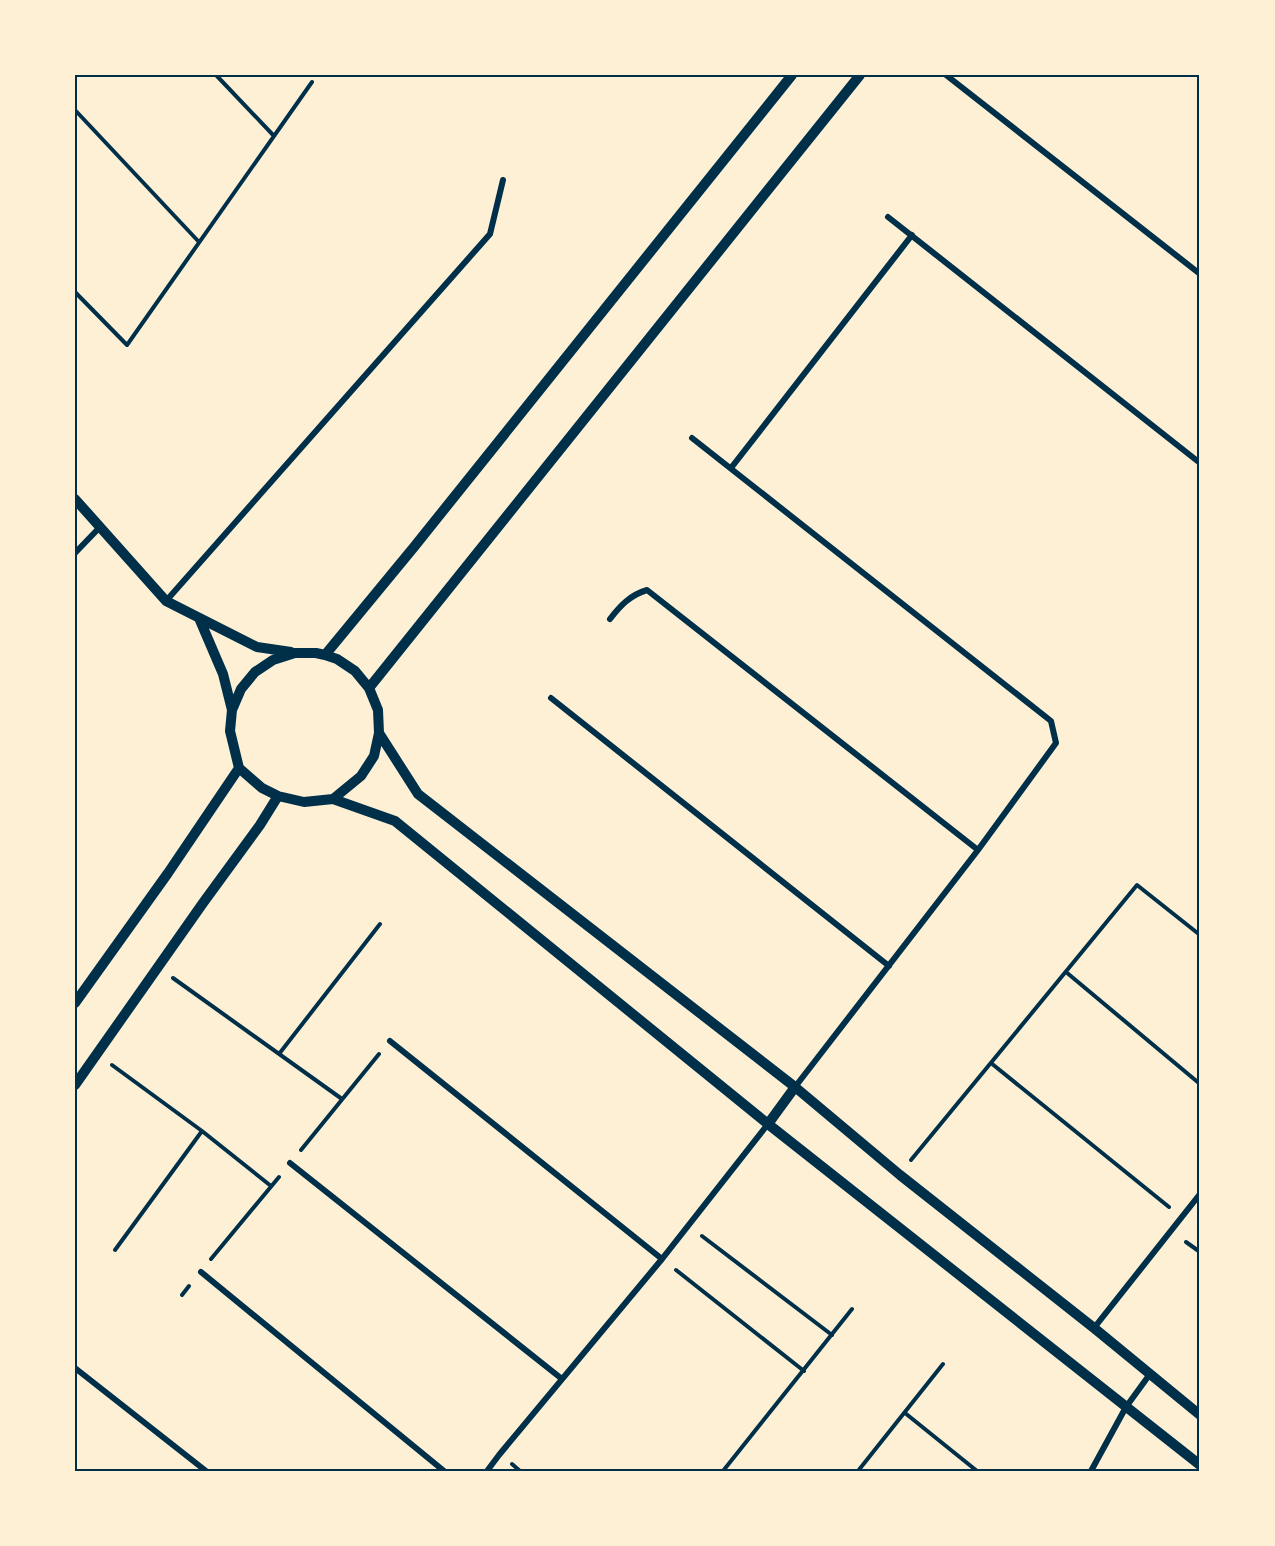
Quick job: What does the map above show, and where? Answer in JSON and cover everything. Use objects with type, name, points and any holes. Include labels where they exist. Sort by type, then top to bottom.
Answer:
[{"type":"street","points":[[325,655],[422,538],[792,75]]},
{"type":"street","points":[[369,688],[860,75]]},
{"type":"street","points":[[946,75],[1200,273]]},
{"type":"street","points":[[166,601],[490,234],[503,180]]},
{"type":"street","points":[[888,217],[1200,463]]},
{"type":"street","points":[[731,468],[912,236]]},
{"type":"street","points":[[488,1471],[768,1124],[978,850],[1056,743],[1051,721],[692,438]]},
{"type":"street","points":[[75,499],[166,601],[257,647],[325,655],[337,659],[356,671],[369,688],[378,710],[379,733],[374,756],[361,776],[333,799]]},
{"type":"street","points":[[75,553],[100,527]]},
{"type":"street","points":[[610,619],[619,606],[637,593],[647,591],[978,850]]},
{"type":"street","points":[[199,618],[223,674],[232,710]]},
{"type":"street","points":[[294,653],[273,660],[255,672],[241,689],[232,710],[230,731],[239,768],[262,788],[278,796],[304,802],[333,799],[395,821],[768,1124],[1200,1465]]},
{"type":"street","points":[[551,698],[889,966]]},
{"type":"street","points":[[379,733],[418,794],[795,1087],[900,1175],[1200,1415]]},
{"type":"street","points":[[75,1003],[168,873],[239,768]]},
{"type":"street","points":[[75,1085],[260,825],[278,796]]},
{"type":"street","points":[[390,1041],[662,1258]]},
{"type":"street","points":[[290,1163],[562,1379]]},
{"type":"street","points":[[1094,1328],[1200,1194]]},
{"type":"street","points":[[201,1272],[444,1471]]},
{"type":"street","points":[[75,1368],[206,1471]]},
{"type":"street","points":[[1091,1471],[1126,1407],[1149,1374]]},
{"type":"path","points":[[216,75],[274,136]]},
{"type":"path","points":[[75,292],[127,345],[312,82]]},
{"type":"path","points":[[75,110],[199,242]]},
{"type":"path","points":[[900,1175],[1137,885],[1200,935]]},
{"type":"path","points":[[279,1054],[380,924]]},
{"type":"path","points":[[158,968],[342,1099]]},
{"type":"path","points":[[1066,972],[1200,1084]]},
{"type":"path","points":[[97,1054],[202,1131],[271,1186]]},
{"type":"path","points":[[991,1063],[1182,1217]]},
{"type":"path","points":[[115,1250],[202,1131]]},
{"type":"path","points":[[687,1225],[832,1335]]},
{"type":"path","points":[[662,1258],[804,1371]]},
{"type":"path","points":[[723,1471],[852,1309]]},
{"type":"path","points":[[858,1471],[943,1364]]},
{"type":"path","points":[[905,1413],[977,1471]]}]
